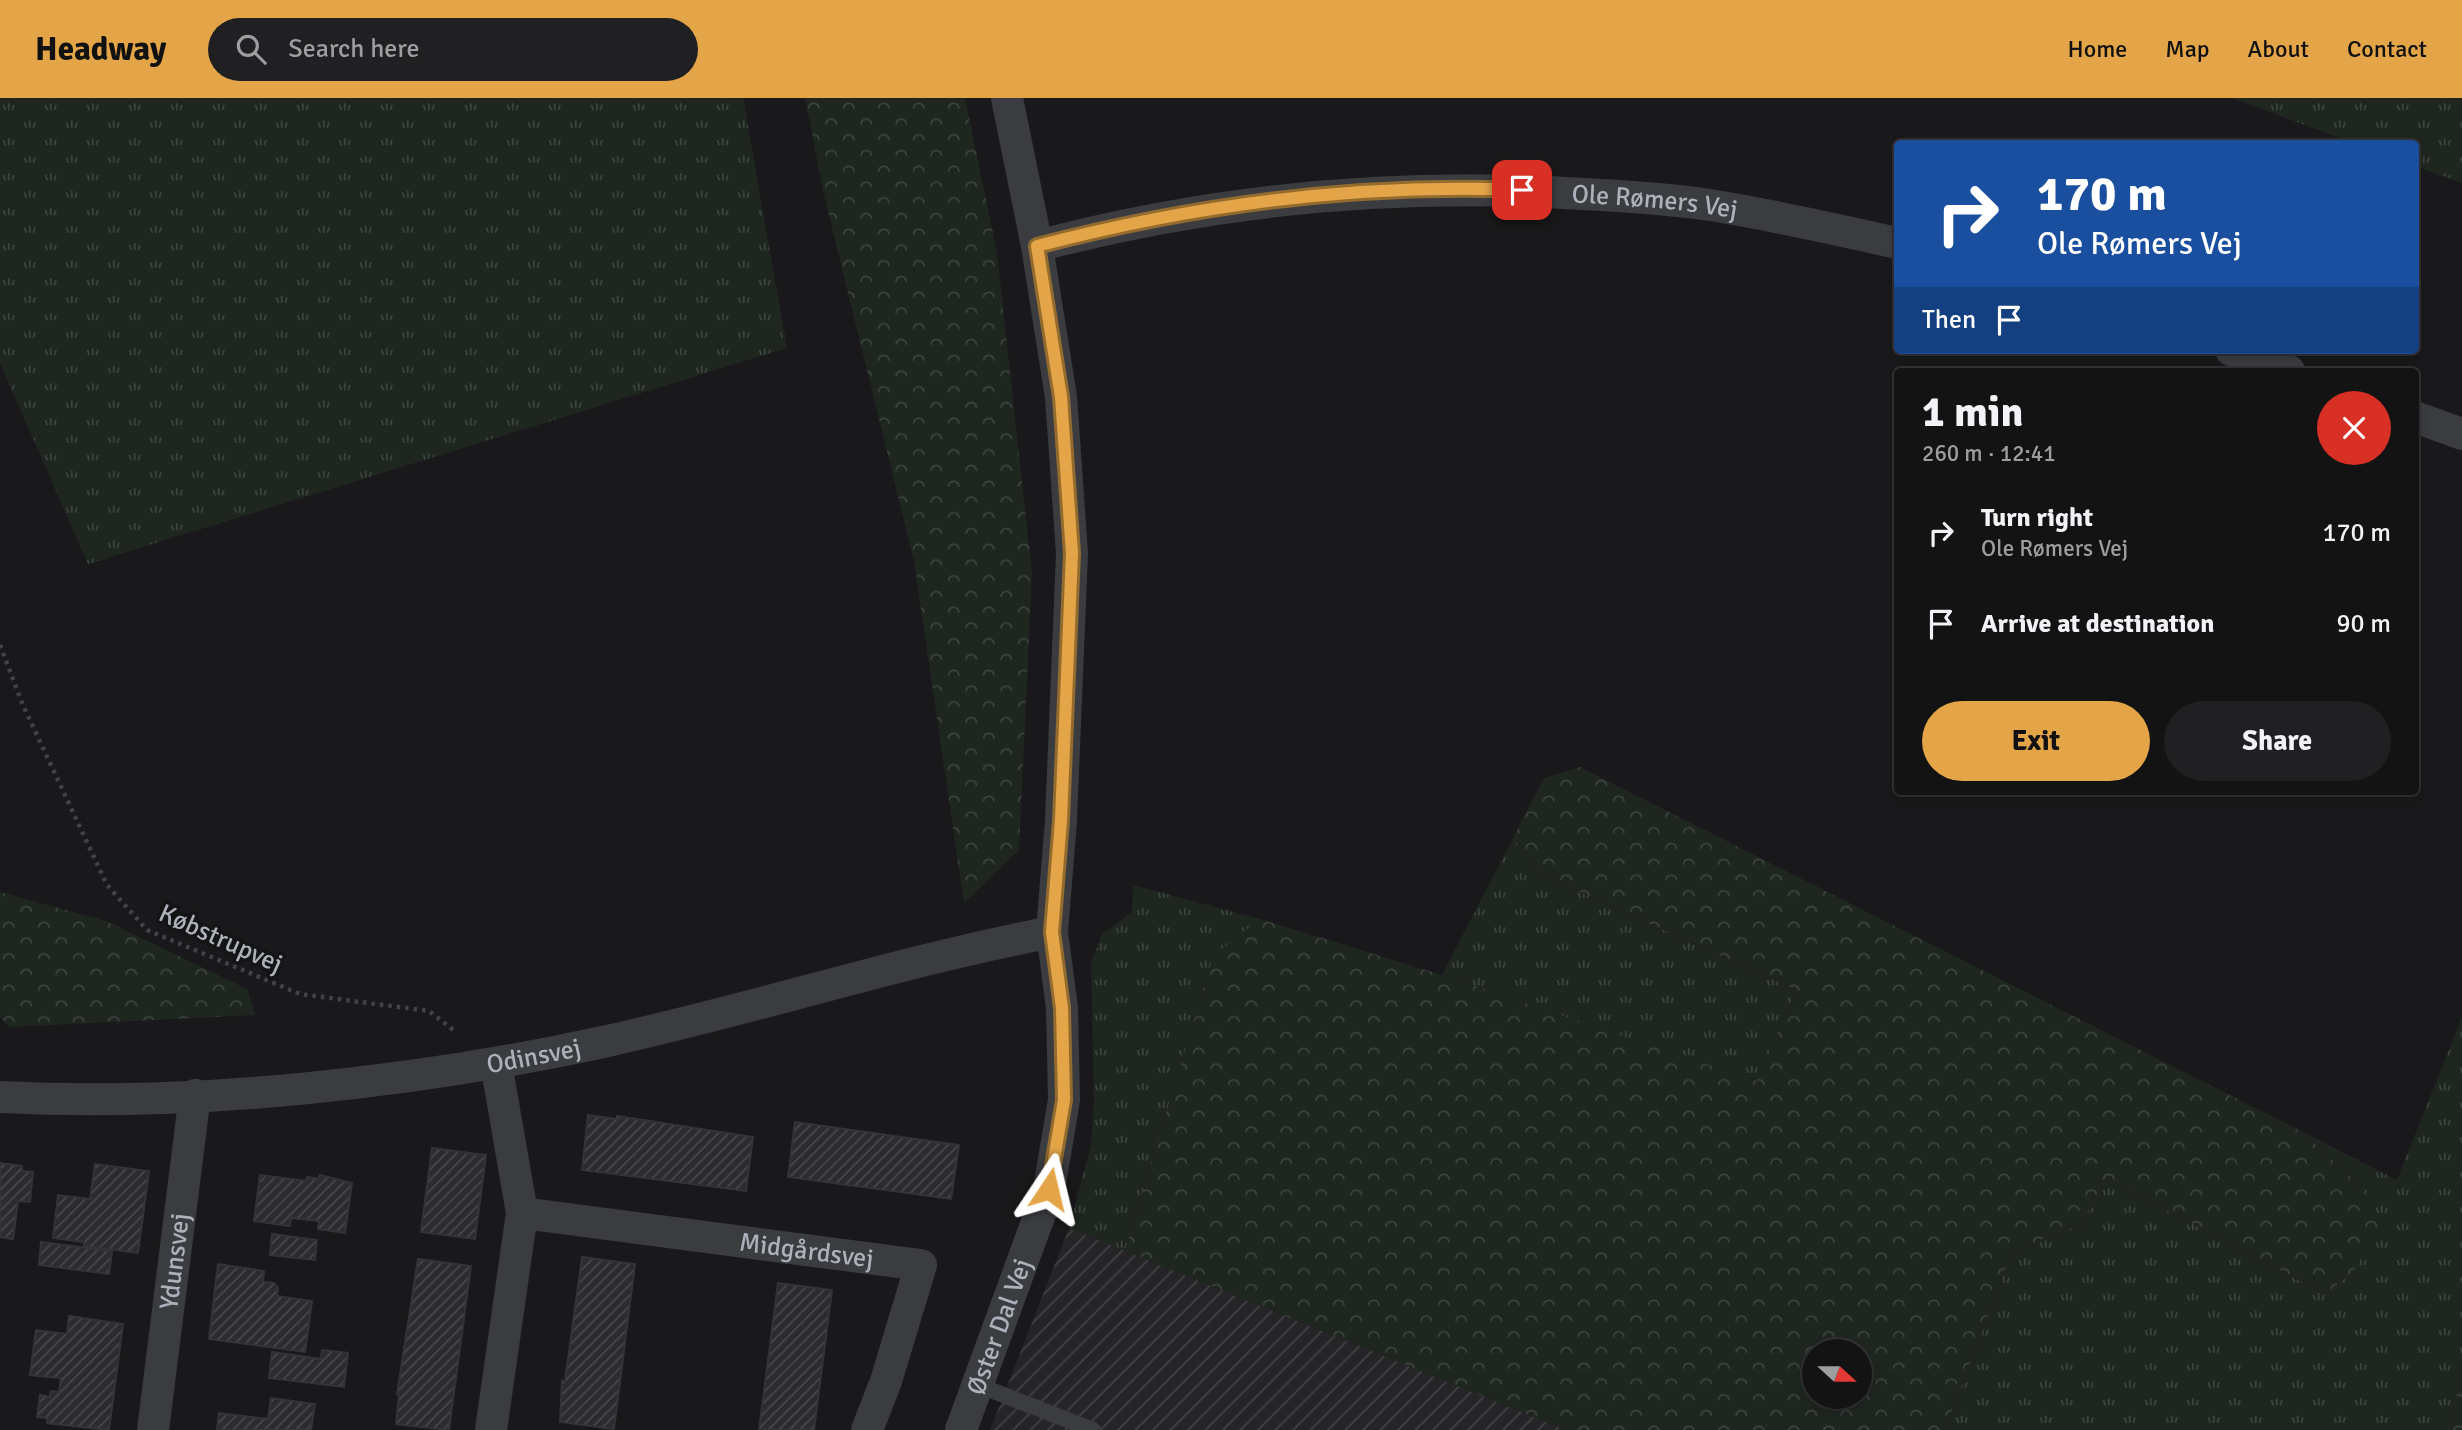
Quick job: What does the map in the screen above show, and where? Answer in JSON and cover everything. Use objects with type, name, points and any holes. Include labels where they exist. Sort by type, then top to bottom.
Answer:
[{"type":"street","name":"Øster Dal Vej","points":[[961,1430],[1049,1189],[1064,1100],[1063,1035],[1052,932],[1061,820],[1072,553],[1061,397],[1037,246],[1007,98]]},
{"type":"street","name":"Ole Rømers Vej","points":[[1037,246],[1126,223],[1289,199],[1466,188],[1630,197],[1709,205],[1894,242]]},
{"type":"street","points":[[2242,354],[2281,368]]},
{"type":"street","points":[[2419,418],[2462,434]]},
{"type":"street","name":"Odinsvej","points":[[0,1097],[70,1100],[195,1095],[325,1084],[496,1063],[606,1041],[981,946],[1052,932]]},
{"type":"street","points":[[491,1430],[522,1213],[496,1063]]},
{"type":"street","name":"Ydunsvej","points":[[153,1430],[195,1095]]},
{"type":"street","name":"Midgårdsvej","points":[[522,1213],[920,1265],[886,1381],[867,1430]]},
{"type":"lane","points":[[978,1385],[1093,1430]]},
{"type":"path","name":"Købstrupvej","points":[[0,645],[22,703],[107,886],[147,930],[300,993],[429,1011],[496,1063]]},
{"type":"shaded area","points":[[1069,1228],[1566,1430],[990,1430]]},
{"type":"green space","points":[[0,98],[743,98],[787,348],[88,564],[0,363]]},
{"type":"green space","points":[[805,98],[965,98],[997,253],[1032,573],[1019,850],[964,903],[914,561],[824,195]]},
{"type":"green space","points":[[2231,98],[2462,98],[2462,183],[2419,167],[2419,140],[2346,140]]},
{"type":"green space","points":[[1580,767],[2301,1131],[2361,1186],[2380,1228],[2353,1272],[2325,1294],[2106,1178],[2080,1225],[2013,1250],[1945,1430],[1566,1430],[1125,1251],[1213,956],[1260,919],[1442,975],[1757,1081],[1796,990],[1540,874],[1513,838],[1544,778]]},
{"type":"green space","points":[[1513,838],[1540,874],[1796,990],[1757,1082],[1442,975]]},
{"type":"green space","points":[[1133,885],[1260,919],[1213,957],[1125,1251],[1069,1228],[1091,1145],[1094,1100],[1091,962],[1103,933],[1132,912]]},
{"type":"green space","points":[[0,892],[106,921],[247,989],[255,1015],[9,1027],[0,1017]]},
{"type":"green space","points":[[2462,1017],[2462,1370],[2450,1430],[1945,1430],[2013,1250],[2080,1225],[2106,1178],[2325,1294],[2353,1272],[2361,1186],[2301,1131],[2397,1180]]},
{"type":"green space","points":[[2462,1370],[2462,1430],[2450,1430]]},
{"type":"building","points":[[588,1115],[617,1119],[617,1116],[753,1137],[746,1191],[582,1170]]},
{"type":"building","points":[[795,1122],[959,1145],[951,1199],[788,1177]]},
{"type":"building","points":[[432,1148],[486,1155],[475,1239],[421,1232]]},
{"type":"building","points":[[0,1163],[22,1166],[22,1171],[33,1172],[30,1202],[18,1201],[13,1239],[0,1237]]},
{"type":"building","points":[[95,1164],[149,1171],[138,1253],[84,1246],[84,1242],[53,1238],[58,1195],[90,1199]]},
{"type":"building","points":[[260,1175],[306,1181],[307,1177],[318,1179],[320,1175],[352,1183],[345,1233],[318,1229],[319,1221],[291,1218],[290,1226],[254,1221]]},
{"type":"building","points":[[272,1234],[317,1240],[315,1260],[270,1255]]},
{"type":"building","points":[[41,1242],[112,1251],[109,1274],[39,1265]]},
{"type":"building","points":[[582,1257],[635,1264],[614,1429],[560,1422],[562,1381],[565,1381]]},
{"type":"building","points":[[418,1259],[471,1266],[449,1430],[396,1424],[397,1394]]},
{"type":"building","points":[[218,1264],[264,1271],[263,1282],[274,1283],[278,1288],[277,1296],[312,1301],[305,1352],[209,1339]]},
{"type":"building","points":[[778,1283],[832,1290],[814,1430],[759,1430]]},
{"type":"building","points":[[69,1316],[123,1324],[109,1430],[47,1423],[47,1418],[37,1417],[40,1395],[50,1397],[51,1391],[59,1392],[61,1378],[30,1375],[36,1330],[67,1334]]},
{"type":"building","points":[[322,1350],[348,1353],[344,1387],[269,1378],[272,1352],[321,1359]]},
{"type":"building","points":[[271,1398],[315,1404],[311,1430],[217,1430],[219,1413],[268,1419]]},
{"type":"route","points":[[1049,1189],[1064,1100],[1062,1008],[1052,932],[1061,820],[1072,553],[1061,397],[1037,246],[1126,223],[1289,199],[1466,188],[1522,190]]}]
